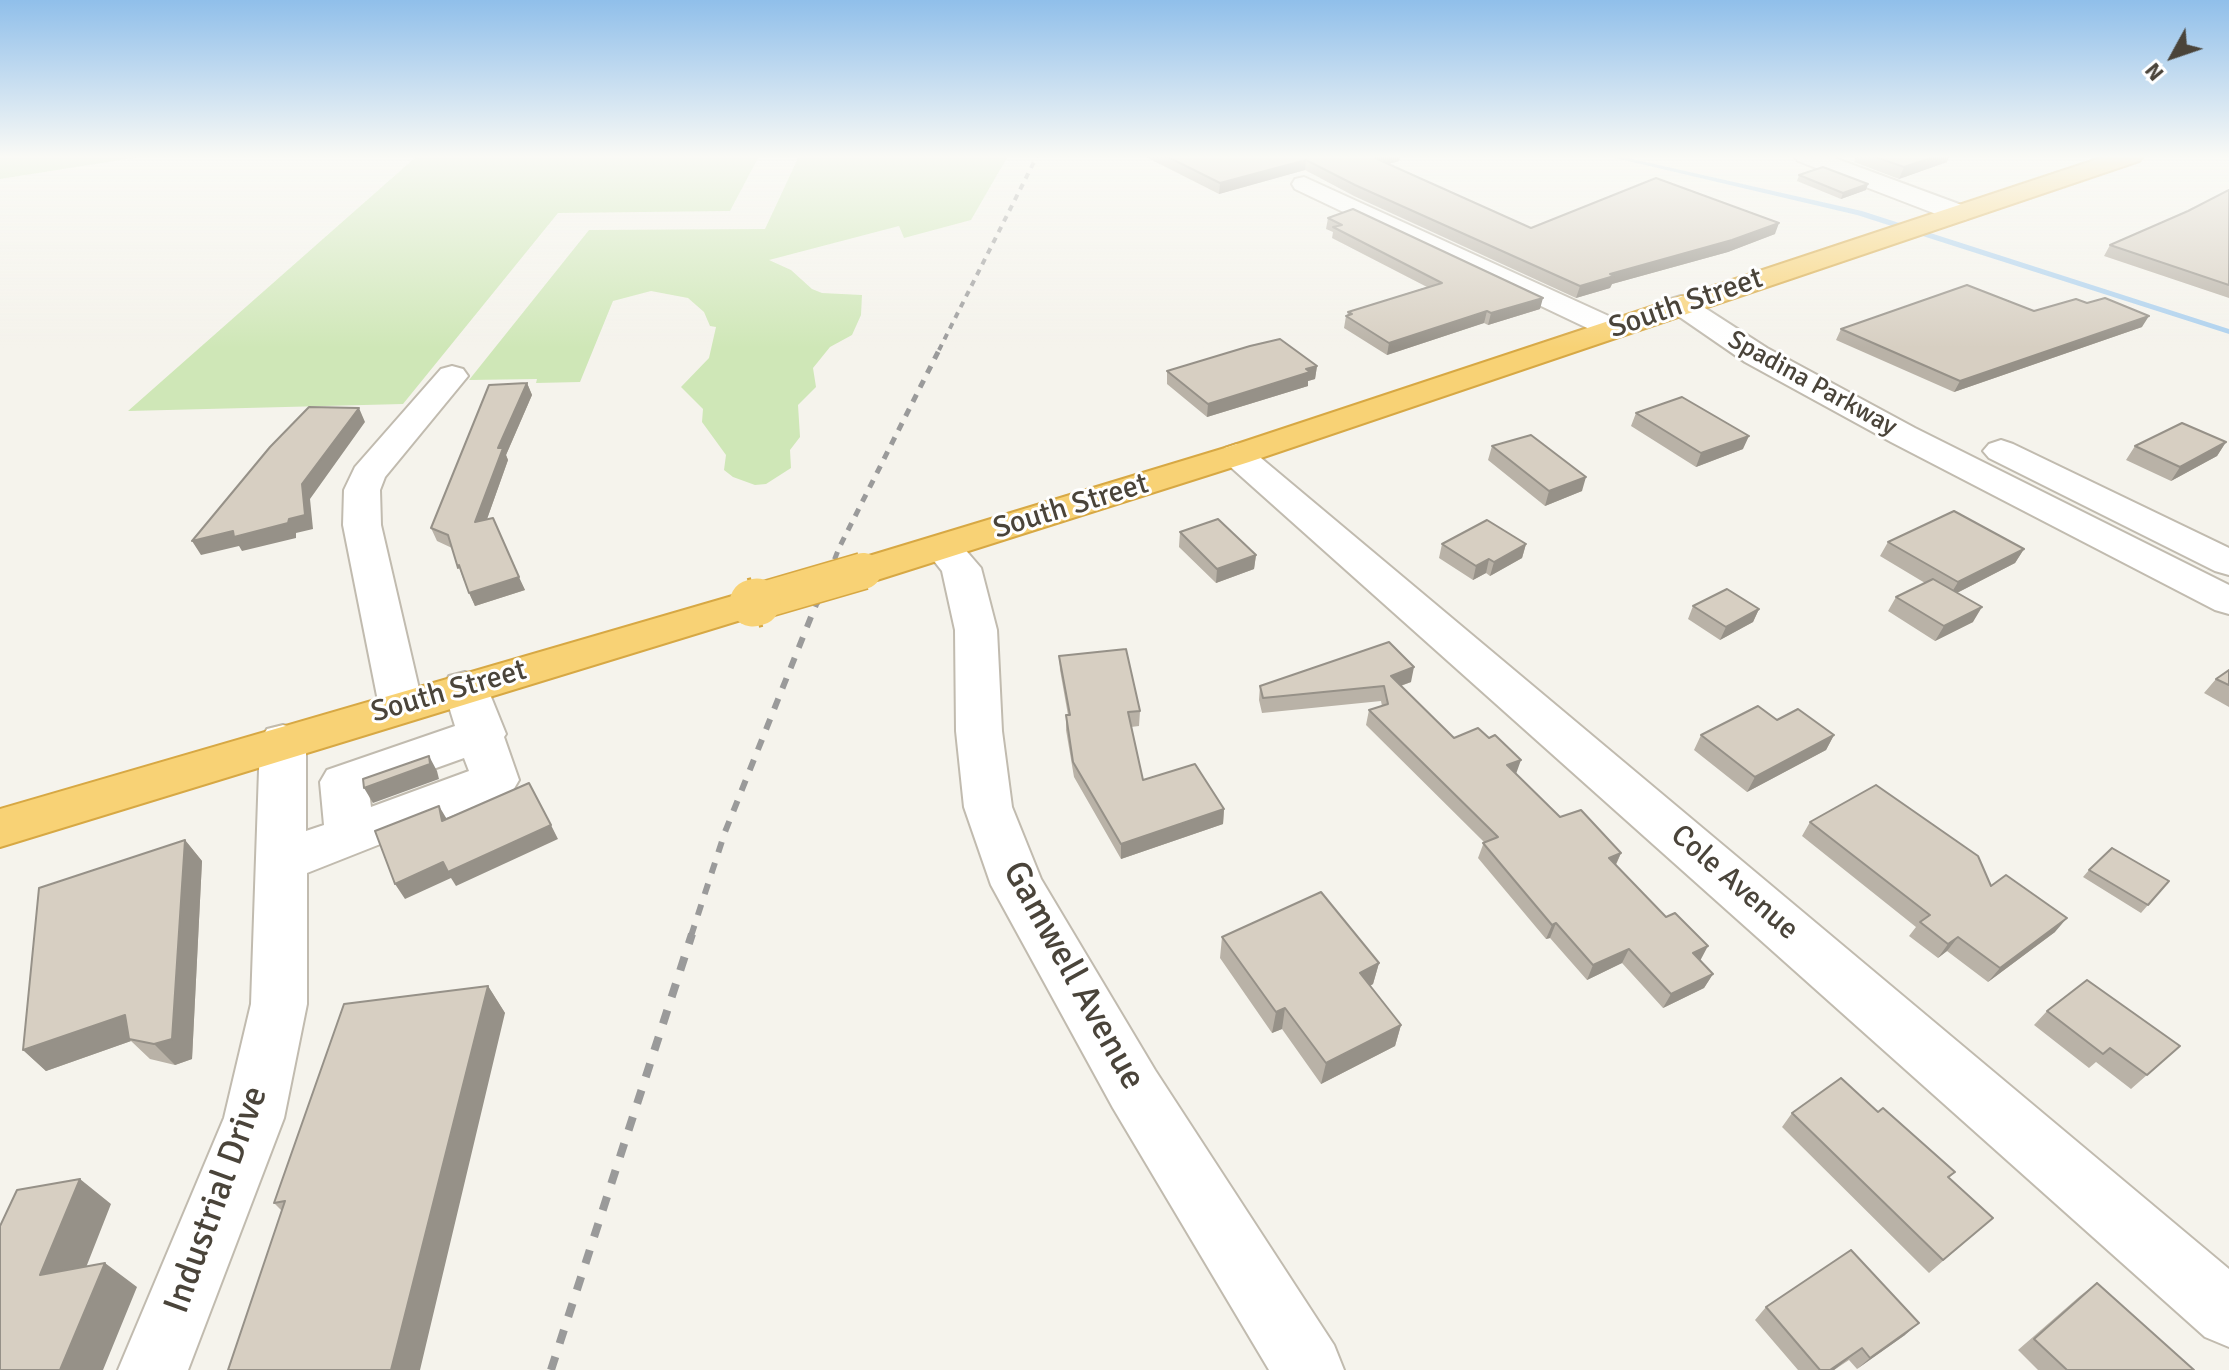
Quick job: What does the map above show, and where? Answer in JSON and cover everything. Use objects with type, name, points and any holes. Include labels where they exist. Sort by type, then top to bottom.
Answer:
[{"type":"highway","name":"South Street","points":[[0,828],[283,741],[863,571],[1237,455],[1937,220]]},
{"type":"street","points":[[1381,220],[1613,329]]},
{"type":"street","name":"Spadina Parkway","points":[[1681,305],[1745,325],[1779,341],[2229,563]]},
{"type":"street","name":"Spadina Parkway","points":[[1681,305],[1722,335],[1782,370],[2229,601]]},
{"type":"street","points":[[401,706],[362,525],[362,490],[368,475],[452,376]]},
{"type":"street","name":"Cole Avenue","points":[[1237,455],[2229,1313]]},
{"type":"street","name":"Gamwell Avenue","points":[[942,547],[961,568],[976,630],[979,731],[988,807],[1017,885],[1134,1089],[1309,1370]]},
{"type":"street","points":[[280,862],[495,780],[483,734],[465,687]]},
{"type":"street","name":"Industrial Drive","points":[[153,1370],[254,1118],[279,1004],[283,741]]},
{"type":"green space","points":[[345,220],[552,220],[403,404],[128,411]]},
{"type":"green space","points":[[769,220],[971,220],[904,238],[899,226],[769,260],[791,270],[812,289],[822,293],[862,295],[861,315],[852,335],[830,347],[813,368],[816,387],[798,405],[800,437],[790,450],[791,468],[766,484],[755,485],[724,470],[726,455],[702,422],[703,409],[681,387],[709,358],[716,327],[710,326],[704,312],[688,298],[651,291],[613,301],[580,382],[469,380],[589,230],[765,229]]},
{"type":"building","points":[[1332,220],[1376,220],[1543,298],[1491,313],[1487,311],[1389,343],[1346,316],[1352,314],[1348,312],[1442,283],[1333,227],[1342,225]]},
{"type":"building","points":[[1433,220],[1513,220],[1531,228],[1551,220],[1771,220],[1779,223],[1732,240],[1610,274],[1614,276],[1580,286]]},
{"type":"building","points":[[2168,220],[2229,220],[2229,285],[2110,245]]},
{"type":"building","points":[[1967,285],[2034,311],[2076,299],[2087,303],[2105,298],[2149,316],[1960,381],[1841,329]]},
{"type":"building","points":[[1280,339],[1317,366],[1306,369],[1310,372],[1208,404],[1167,371],[1250,346]]},
{"type":"building","points":[[527,383],[498,448],[503,448],[475,522],[493,518],[519,577],[469,593],[448,535],[431,528],[489,385]]},
{"type":"building","points":[[1682,397],[1749,436],[1701,453],[1636,413]]},
{"type":"building","points":[[309,407],[359,408],[302,484],[305,515],[289,519],[288,523],[234,537],[233,531],[192,541],[270,447]]},
{"type":"building","points":[[2182,423],[2226,442],[2180,467],[2135,446]]},
{"type":"building","points":[[1531,435],[1586,477],[1549,491],[1492,446]]},
{"type":"building","points":[[1954,511],[2024,549],[1958,582],[1888,542]]},
{"type":"building","points":[[1218,519],[1256,555],[1217,569],[1180,532]]},
{"type":"building","points":[[1487,520],[1526,544],[1494,562],[1489,559],[1476,566],[1442,544]]},
{"type":"building","points":[[1933,579],[1982,607],[1944,626],[1896,597]]},
{"type":"building","points":[[1727,589],[1759,609],[1726,627],[1693,606]]},
{"type":"building","points":[[1389,642],[1414,667],[1391,676],[1454,738],[1478,728],[1489,738],[1495,735],[1521,760],[1507,765],[1560,817],[1581,810],[1621,853],[1609,858],[1666,917],[1675,913],[1708,946],[1693,953],[1713,974],[1671,994],[1629,949],[1593,965],[1556,923],[1552,925],[1483,843],[1498,837],[1369,710],[1388,704],[1384,686],[1263,698],[1260,686]]},
{"type":"building","points":[[1126,649],[1140,711],[1128,712],[1143,780],[1195,764],[1224,809],[1121,844],[1073,762],[1066,715],[1070,715],[1059,656]]},
{"type":"building","points":[[2229,670],[2229,685],[2216,679]]},
{"type":"building","points":[[1758,706],[1777,720],[1798,709],[1834,735],[1755,777],[1701,735]]},
{"type":"building","points":[[429,756],[430,764],[364,788],[363,779]]},
{"type":"building","points":[[529,783],[551,825],[448,872],[443,862],[395,884],[375,831],[439,806],[442,821]]},
{"type":"building","points":[[1876,785],[1978,856],[1991,886],[2006,875],[2067,918],[2000,968],[1958,937],[1948,944],[1920,922],[1930,915],[1810,822]]},
{"type":"building","points":[[185,840],[172,1039],[154,1044],[129,1039],[125,1015],[23,1050],[39,888]]},
{"type":"building","points":[[2112,848],[2169,881],[2148,905],[2089,870]]},
{"type":"building","points":[[1321,892],[1379,963],[1360,973],[1401,1025],[1326,1063],[1285,1008],[1276,1012],[1222,937]]},
{"type":"building","points":[[2087,980],[2180,1046],[2147,1075],[2110,1048],[2103,1054],[2047,1011]]},
{"type":"building","points":[[488,986],[391,1370],[228,1370],[285,1201],[274,1203],[344,1004]]},
{"type":"building","points":[[1841,1078],[1878,1112],[1883,1108],[1955,1172],[1948,1177],[1993,1218],[1943,1260],[1792,1113]]},
{"type":"building","points":[[80,1179],[40,1275],[105,1263],[60,1370],[0,1370],[0,1226],[17,1190]]},
{"type":"building","points":[[1851,1250],[1919,1323],[1870,1358],[1862,1348],[1830,1370],[1820,1370],[1766,1307]]},
{"type":"building","points":[[2097,1283],[2194,1370],[2067,1370],[2034,1339]]},
{"type":"waterway","points":[[1881,220],[2229,332]]},
{"type":"railway","points":[[939,350],[1005,220]]},
{"type":"railway","points":[[817,604],[839,548],[940,348]]},
{"type":"railway","points":[[691,936],[725,832],[817,602]]},
{"type":"railway","points":[[551,1370],[692,934]]}]
